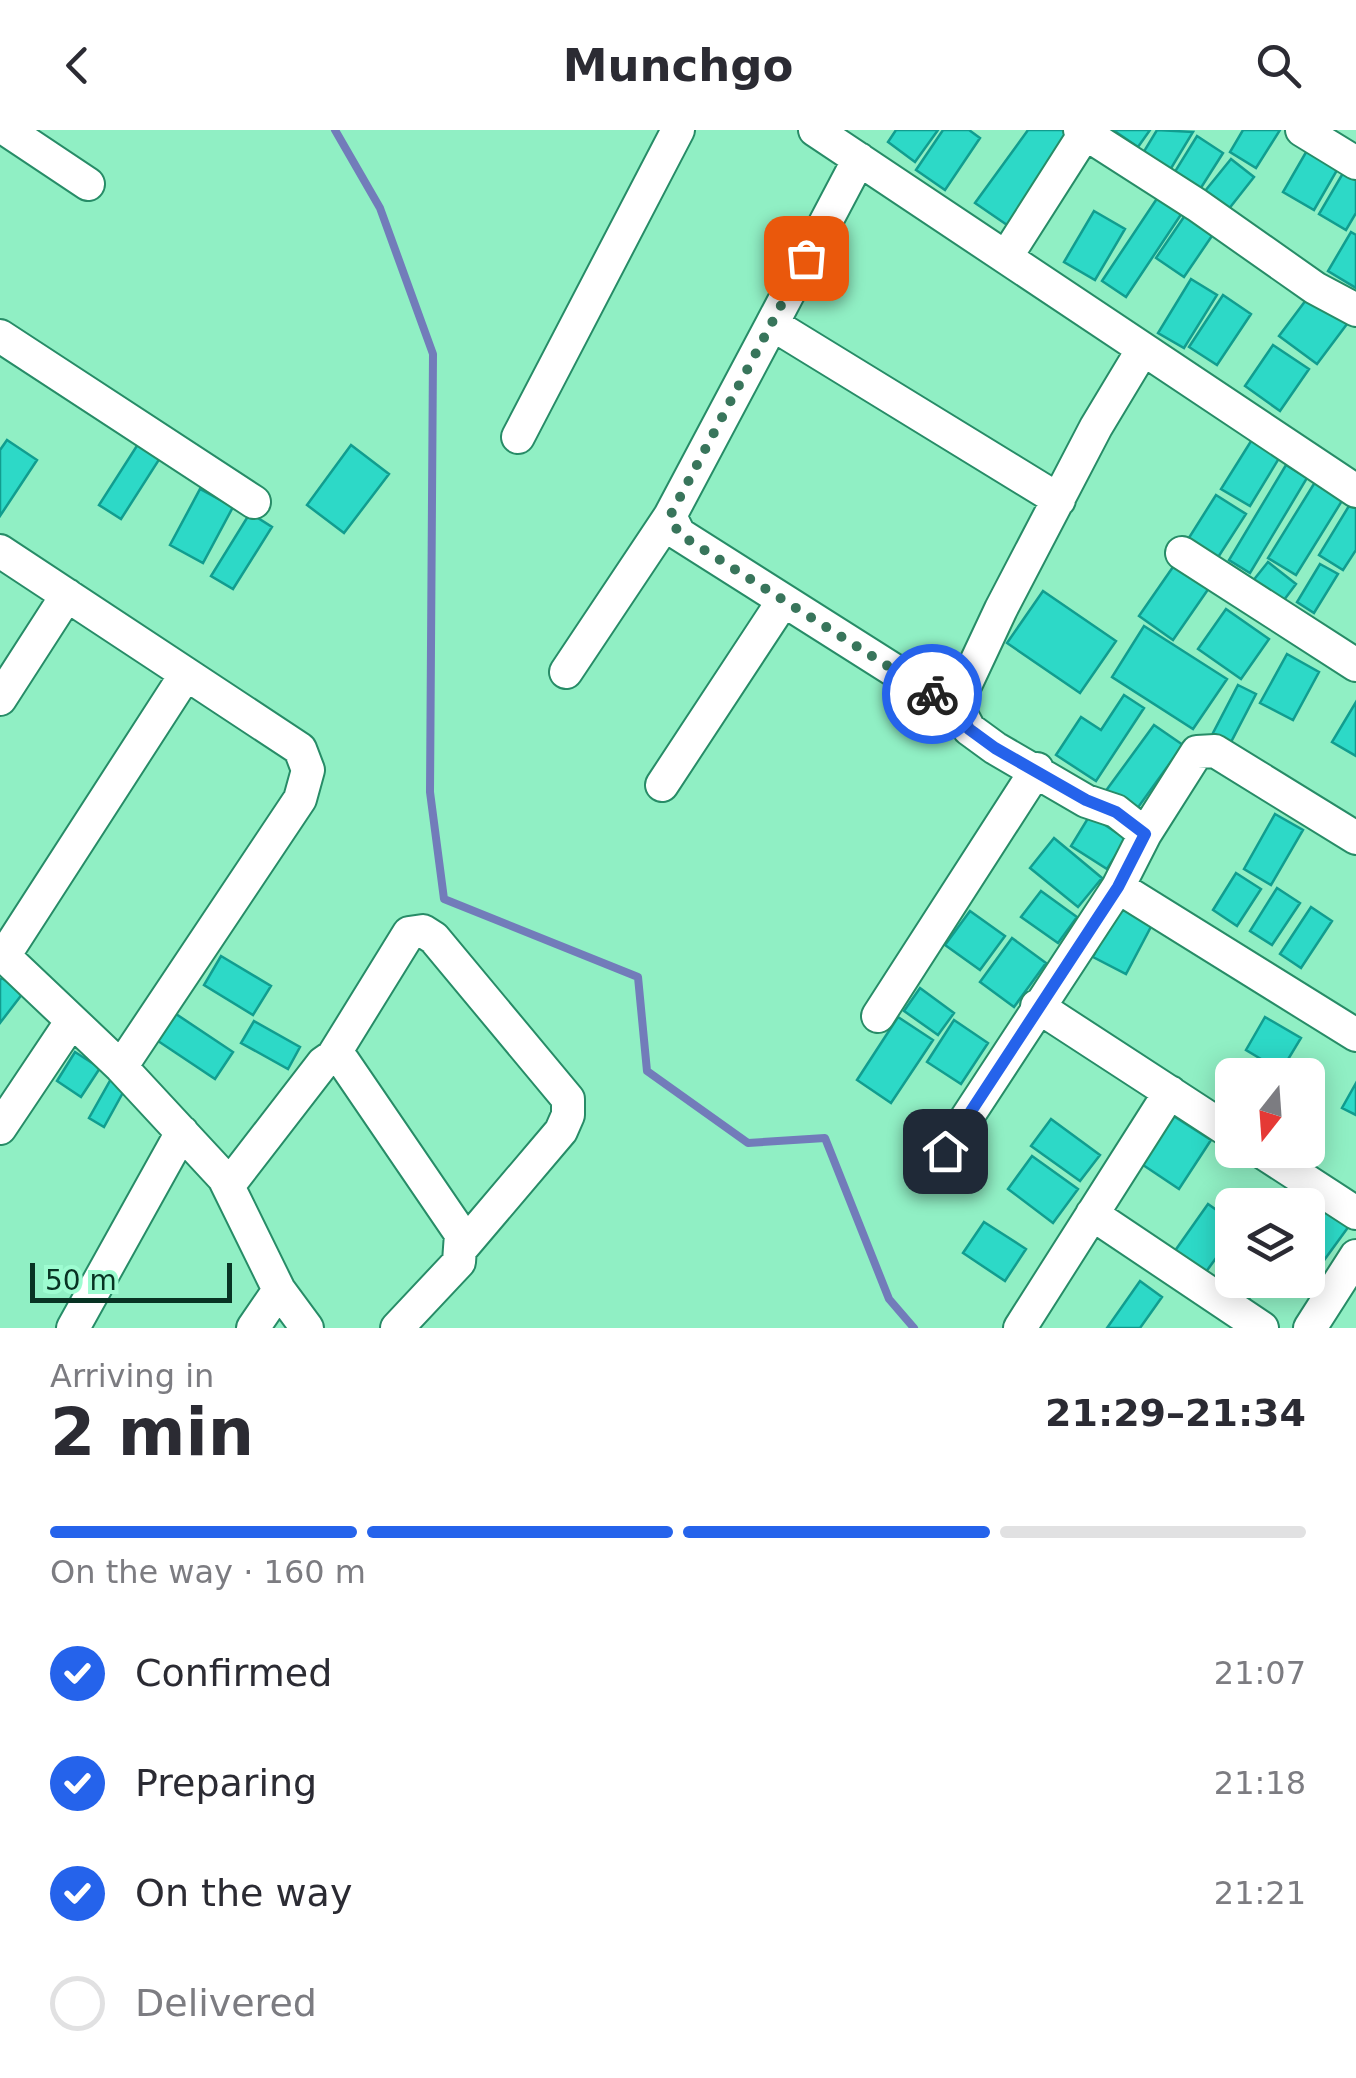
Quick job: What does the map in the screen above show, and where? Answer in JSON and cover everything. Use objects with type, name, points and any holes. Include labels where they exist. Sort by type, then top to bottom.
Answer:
[{"type":"street","points":[[6,130],[88,184]]},
{"type":"street","points":[[518,437],[678,130]]},
{"type":"street","points":[[815,130],[1356,491]]},
{"type":"street","points":[[1302,130],[1356,163]]},
{"type":"street","points":[[1006,258],[1084,131],[1315,288],[1356,310]]},
{"type":"street","points":[[566,672],[670,516],[858,160]]},
{"type":"street","points":[[772,324],[1059,500]]},
{"type":"street","points":[[0,336],[254,502]]},
{"type":"street","points":[[960,712],[963,690],[978,657],[1096,427],[1143,349]]},
{"type":"street","points":[[670,516],[679,534],[960,712],[969,729],[982,739],[1086,800],[1116,812],[1145,834]]},
{"type":"street","points":[[0,551],[300,749],[308,770],[300,799],[121,1067]]},
{"type":"street","points":[[1182,554],[1356,666]]},
{"type":"street","points":[[0,699],[67,595]]},
{"type":"street","points":[[662,784],[784,601]]},
{"type":"street","points":[[186,674],[4,956],[121,1067],[228,1186],[279,1290],[307,1328]]},
{"type":"street","points":[[945,1151],[1118,887],[1145,834],[1197,752],[1215,751],[1356,838]]},
{"type":"street","points":[[878,1016],[1037,770]]},
{"type":"street","points":[[1118,887],[1356,1035]]},
{"type":"street","points":[[228,1186],[323,1063],[333,1056],[409,933],[423,931],[434,938],[568,1099],[568,1116],[561,1131],[460,1250]]},
{"type":"street","points":[[1038,1006],[1215,1122]]},
{"type":"street","points":[[0,1128],[71,1022]]},
{"type":"street","points":[[333,1056],[342,1061],[462,1234],[458,1262],[397,1328]]},
{"type":"street","points":[[1020,1328],[1170,1092]]},
{"type":"street","points":[[73,1328],[182,1132]]},
{"type":"street","points":[[1287,1168],[1356,1213]]},
{"type":"street","points":[[1092,1214],[1262,1328]]},
{"type":"street","points":[[1310,1328],[1356,1256]]},
{"type":"street","points":[[254,1328],[279,1290]]},
{"type":"building","points":[[896,130],[938,130],[915,162],[888,142]]},
{"type":"building","points":[[943,130],[969,130],[980,138],[945,190],[916,170]]},
{"type":"building","points":[[1028,130],[1068,130],[1010,227],[975,203]]},
{"type":"building","points":[[1113,130],[1150,130],[1138,147]]},
{"type":"building","points":[[1157,130],[1193,132],[1170,170],[1143,153]]},
{"type":"building","points":[[1243,130],[1280,130],[1256,168],[1230,152]]},
{"type":"building","points":[[1197,136],[1223,153],[1197,194],[1171,178]]},
{"type":"building","points":[[1309,147],[1340,165],[1314,210],[1283,192]]},
{"type":"building","points":[[1231,159],[1254,177],[1228,210],[1205,191]]},
{"type":"building","points":[[1346,168],[1356,174],[1356,213],[1346,230],[1319,214]]},
{"type":"building","points":[[1162,191],[1186,207],[1126,297],[1102,281]]},
{"type":"building","points":[[1190,208],[1218,227],[1184,277],[1156,258]]},
{"type":"building","points":[[1094,211],[1125,229],[1095,280],[1064,262]]},
{"type":"building","points":[[1351,232],[1356,235],[1356,288],[1328,271]]},
{"type":"building","points":[[1191,279],[1217,295],[1184,348],[1158,333]]},
{"type":"building","points":[[1312,292],[1350,320],[1317,364],[1279,336]]},
{"type":"building","points":[[1223,295],[1251,314],[1217,365],[1189,347]]},
{"type":"building","points":[[1273,345],[1309,369],[1280,411],[1245,386]]},
{"type":"building","points":[[1253,438],[1281,455],[1250,506],[1221,489]]},
{"type":"building","points":[[7,440],[37,460],[0,516],[0,450]]},
{"type":"building","points":[[140,441],[162,455],[121,519],[99,505]]},
{"type":"building","points":[[351,445],[389,474],[344,533],[307,505]]},
{"type":"building","points":[[1286,465],[1307,478],[1250,573],[1229,560]]},
{"type":"building","points":[[1317,479],[1345,496],[1296,575],[1268,558]]},
{"type":"building","points":[[200,489],[233,507],[203,563],[170,545]]},
{"type":"building","points":[[1216,495],[1246,514],[1215,562],[1185,544]]},
{"type":"building","points":[[1352,501],[1356,503],[1356,550],[1343,570],[1319,555]]},
{"type":"building","points":[[250,513],[272,527],[233,589],[211,576]]},
{"type":"building","points":[[1268,562],[1296,584],[1281,604],[1252,582]]},
{"type":"building","points":[[1175,564],[1209,588],[1173,640],[1139,616]]},
{"type":"building","points":[[1320,564],[1338,574],[1314,613],[1297,602]]},
{"type":"building","points":[[1043,591],[1116,641],[1080,693],[1007,643]]},
{"type":"building","points":[[1226,609],[1269,639],[1241,679],[1198,649]]},
{"type":"building","points":[[1144,626],[1227,679],[1193,729],[1112,677]]},
{"type":"building","points":[[1287,654],[1319,672],[1293,720],[1260,703]]},
{"type":"building","points":[[1238,685],[1256,694],[1231,742],[1213,733]]},
{"type":"building","points":[[1124,695],[1144,708],[1096,781],[1056,755],[1081,717],[1101,730]]},
{"type":"building","points":[[1356,702],[1356,756],[1332,742]]},
{"type":"building","points":[[1154,725],[1183,745],[1134,813],[1105,792]]},
{"type":"building","points":[[1275,814],[1303,830],[1271,885],[1244,869]]},
{"type":"building","points":[[1090,815],[1126,839],[1107,869],[1071,846]]},
{"type":"building","points":[[1054,838],[1102,878],[1078,907],[1030,868]]},
{"type":"building","points":[[1236,873],[1261,889],[1237,926],[1213,910]]},
{"type":"building","points":[[1277,888],[1300,903],[1272,945],[1250,931]]},
{"type":"building","points":[[1041,891],[1077,917],[1058,943],[1021,917]]},
{"type":"building","points":[[1121,903],[1154,921],[1126,974],[1093,957]]},
{"type":"building","points":[[1311,907],[1332,921],[1301,968],[1280,954]]},
{"type":"building","points":[[970,911],[1005,936],[980,970],[945,945]]},
{"type":"building","points":[[1012,938],[1046,963],[1014,1007],[980,982]]},
{"type":"building","points":[[221,956],[271,986],[253,1015],[204,985]]},
{"type":"building","points":[[0,980],[23,993],[0,1023]]},
{"type":"building","points":[[920,988],[954,1013],[938,1035],[904,1011]]},
{"type":"building","points":[[176,1014],[233,1052],[215,1079],[158,1041]]},
{"type":"building","points":[[898,1017],[933,1040],[891,1103],[857,1080]]},
{"type":"building","points":[[1265,1017],[1301,1038],[1289,1058],[1259,1058],[1246,1050]]},
{"type":"building","points":[[954,1020],[988,1043],[961,1084],[927,1062]]},
{"type":"building","points":[[254,1021],[300,1047],[288,1069],[241,1043]]},
{"type":"building","points":[[75,1052],[100,1068],[81,1097],[57,1081]]},
{"type":"building","points":[[111,1079],[126,1087],[104,1127],[89,1118]]},
{"type":"building","points":[[1356,1083],[1356,1115],[1342,1108]]},
{"type":"building","points":[[1172,1115],[1211,1140],[1179,1189],[1140,1163]]},
{"type":"building","points":[[1051,1119],[1100,1155],[1080,1181],[1031,1146]]},
{"type":"building","points":[[1032,1156],[1078,1189],[1053,1223],[1008,1189]]},
{"type":"building","points":[[1208,1204],[1215,1209],[1215,1259],[1203,1276],[1172,1255]]},
{"type":"building","points":[[1325,1209],[1349,1226],[1325,1259]]},
{"type":"building","points":[[984,1222],[1026,1249],[1005,1281],[963,1253]]},
{"type":"building","points":[[1140,1281],[1162,1297],[1140,1328],[1107,1328]]},
{"type":"waterway","points":[[335,130],[380,208],[433,354],[430,792],[444,899],[638,977],[647,1071],[748,1143],[825,1138],[889,1299],[914,1328]]},
{"type":"way so far","points":[[806,258],[670,516],[679,534],[932,694]]},
{"type":"route","points":[[932,694],[960,712],[969,729],[995,748],[1086,800],[1116,812],[1145,834],[1118,887],[945,1151]]}]
